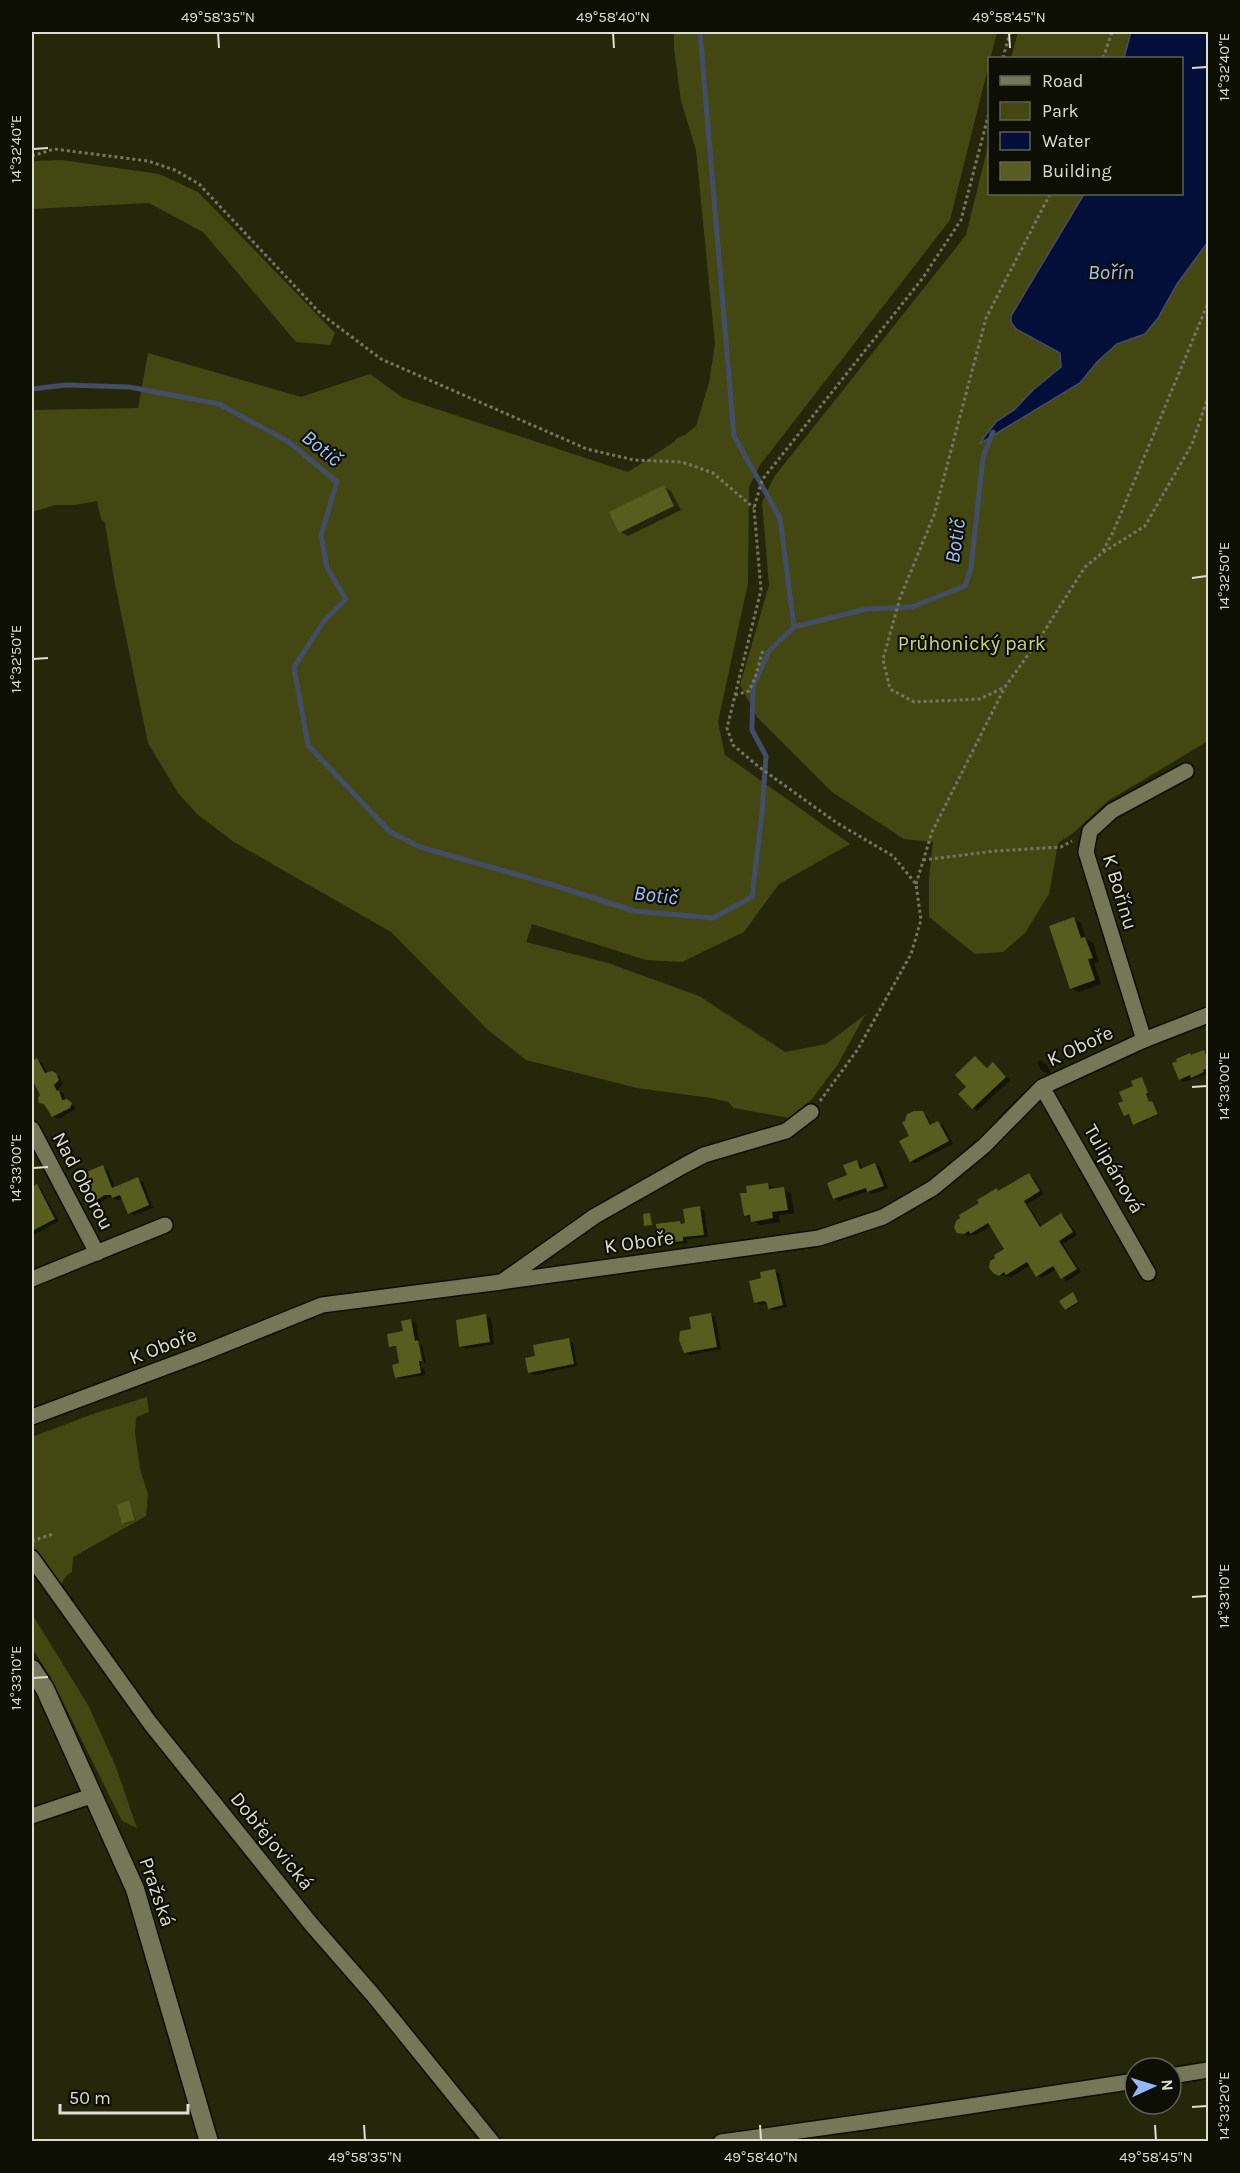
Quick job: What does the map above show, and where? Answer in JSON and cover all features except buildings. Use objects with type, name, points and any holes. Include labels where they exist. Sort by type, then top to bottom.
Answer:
[{"type":"main road","name":"Pražská","points":[[32,1669],[45,1689],[135,1889],[209,2142]]},
{"type":"street","name":"K Bořínu","points":[[1144,1040],[1086,852],[1090,831],[1112,812],[1186,771]]},
{"type":"street","name":"K Oboře","points":[[32,1417],[203,1353],[322,1305],[819,1238],[883,1217],[942,1181],[984,1146],[1042,1087],[1144,1040],[1209,1015]]},
{"type":"street","name":"Tulipánová","points":[[1042,1087],[1148,1273]]},
{"type":"street","points":[[501,1282],[595,1216],[685,1165],[704,1155],[786,1131],[811,1112]]},
{"type":"street","name":"Nad Oborou","points":[[32,1130],[97,1252]]},
{"type":"street","points":[[32,1279],[165,1225]]},
{"type":"street","name":"Dobřejovická","points":[[32,1558],[157,1732],[311,1924],[373,1995],[492,2142]]},
{"type":"street","points":[[32,1816],[94,1795]]},
{"type":"street","points":[[1183,2074],[1209,2070]]},
{"type":"street","points":[[721,2142],[883,2120],[1123,2083]]},
{"type":"path","points":[[1003,57],[1010,32]]},
{"type":"path","points":[[1103,57],[1112,32]]},
{"type":"path","points":[[916,884],[893,856],[837,823],[733,745],[727,728],[760,590],[754,508],[762,480],[922,279],[961,220],[988,117]]},
{"type":"path","points":[[32,156],[54,149],[148,161],[175,170],[199,184],[320,313],[381,359],[587,449],[634,460],[682,462],[713,473],[754,508]]},
{"type":"path","points":[[1005,687],[980,699],[914,702],[890,688],[883,659],[900,598],[934,515],[986,318],[1049,195]]},
{"type":"path","points":[[1102,553],[1114,530],[1209,303]]},
{"type":"path","points":[[811,1112],[858,1049],[911,954],[921,920],[916,884],[932,832],[1005,687],[1038,641],[1085,567],[1102,553],[1145,526],[1192,444],[1209,397]]},
{"type":"path","points":[[735,695],[749,691],[763,650]]},
{"type":"path","points":[[923,860],[994,851],[1061,847],[1090,831]]},
{"type":"path","points":[[32,1541],[53,1534]]},
{"type":"green space","points":[[674,32],[997,32],[991,57],[988,57],[988,68],[950,220],[760,465],[749,487],[748,583],[718,722],[725,755],[850,844],[779,884],[744,932],[682,962],[646,960],[532,924],[526,942],[608,963],[699,996],[785,1052],[826,1044],[865,1015],[838,1064],[812,1099],[789,1118],[734,1108],[728,1102],[711,1098],[637,1088],[526,1060],[488,1030],[391,932],[234,842],[198,815],[178,793],[148,743],[115,584],[105,523],[101,519],[97,501],[75,505],[55,505],[32,512],[32,410],[138,408],[148,353],[301,397],[370,374],[403,398],[628,472],[677,438],[685,435],[696,426],[709,383],[715,344],[696,150],[681,101]]},
{"type":"green space","points":[[1018,32],[1131,32],[1124,57],[1011,57]]},
{"type":"green space","name":"Průhonický park","points":[[988,146],[988,195],[1083,195],[1016,329],[1060,353],[1062,367],[1033,390],[1014,410],[996,422],[1080,383],[1097,362],[1117,344],[1145,334],[1158,318],[1177,284],[1208,242],[1208,741],[1108,801],[1073,833],[1058,843],[1049,894],[1025,933],[1003,952],[975,954],[929,917],[929,878],[933,842],[904,839],[832,792],[757,717],[740,685],[769,585],[762,502],[774,477],[966,235]]},
{"type":"green space","points":[[62,160],[159,174],[198,192],[335,333],[330,345],[296,342],[203,232],[149,203],[32,209],[32,164],[35,161]]},
{"type":"green space","points":[[147,1397],[149,1412],[136,1417],[135,1433],[140,1469],[148,1494],[146,1516],[73,1557],[72,1572],[61,1584],[41,1560],[32,1543],[32,1437]]},
{"type":"green space","points":[[32,1614],[88,1705],[116,1767],[137,1828],[122,1821],[50,1676],[32,1648]]},
{"type":"water","name":"Bořín","points":[[1131,32],[1208,32],[1208,242],[1177,284],[1158,318],[1145,334],[1117,344],[1097,362],[1080,383],[979,444],[996,422],[1014,410],[1033,390],[1061,367],[1060,353],[1016,329],[1011,322],[1011,316],[1083,195],[1183,195],[1183,57],[1124,57]]},
{"type":"waterway","points":[[700,32],[734,436],[780,518],[794,627]]},
{"type":"waterway","name":"Botič","points":[[32,389],[66,385],[129,387],[219,404],[289,442],[337,482],[321,535],[327,568],[346,599],[324,621],[294,667],[308,745],[390,832],[420,847],[634,911],[713,918],[752,897],[766,756],[752,730],[753,686],[769,651],[794,627],[866,609],[912,607],[965,586],[971,568],[983,457],[993,432]]}]
